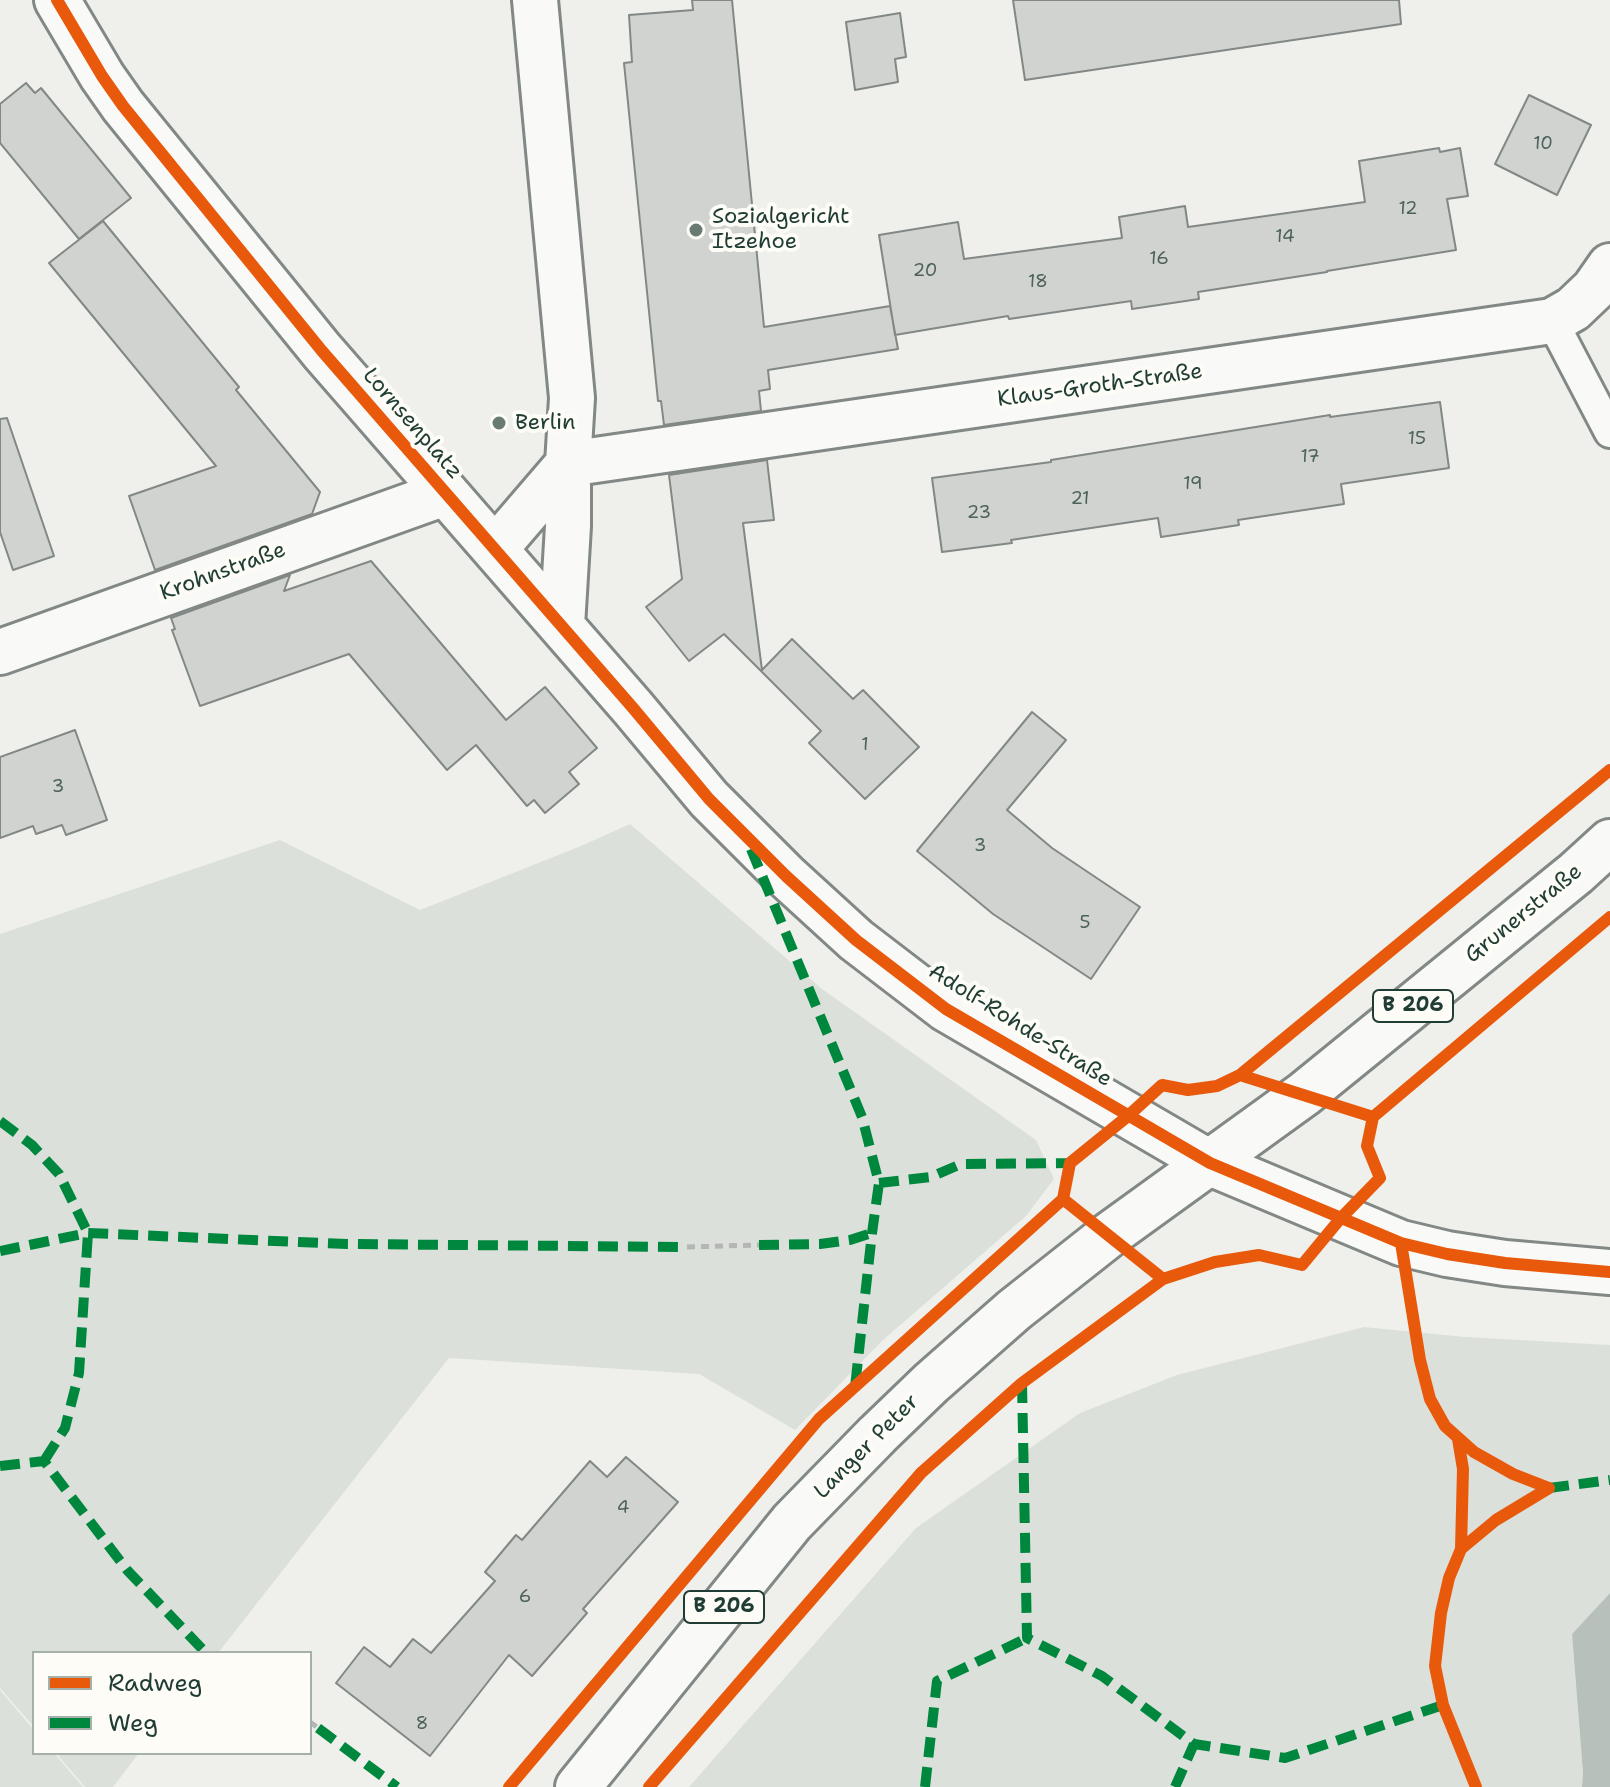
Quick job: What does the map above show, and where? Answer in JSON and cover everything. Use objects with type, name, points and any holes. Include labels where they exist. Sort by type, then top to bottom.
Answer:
[{"type":"street","name":"Lornsenplatz","points":[[57,0],[102,76],[322,351],[633,708]]},
{"type":"street","points":[[535,5],[572,398],[562,626]]},
{"type":"street","name":"Klaus-Groth-Straße","points":[[568,464],[1552,321],[1573,309],[1594,289],[1610,266]]},
{"type":"street","points":[[495,549],[568,464]]},
{"type":"street","name":"Krohnstraße","points":[[0,652],[445,493]]},
{"type":"street","name":"Adolf-Rohde-Straße","points":[[633,708],[746,838],[865,947],[946,1009],[1210,1163],[1401,1243],[1505,1263],[1610,1272]]},
{"type":"street","name":"Grunerstraße","points":[[1210,1163],[1304,1094],[1610,842]]},
{"type":"street","name":"Langer Peter","points":[[578,1787],[792,1522],[878,1434],[1014,1310],[1109,1235],[1210,1163]]},
{"type":"lane","points":[[1552,321],[1610,432]]},
{"type":"path","points":[[687,1247],[759,1245]]},
{"type":"path","points":[[312,1724],[318,1728]]},
{"type":"shaded area","points":[[630,824],[822,989],[1036,1140],[1054,1179],[1026,1216],[883,1340],[795,1430],[699,1374],[449,1358],[220,1651],[32,1651],[32,1725],[0,1688],[0,934],[280,840],[420,910]]},
{"type":"shaded area","points":[[1364,1327],[1465,1337],[1610,1345],[1610,1593],[1572,1634],[1582,1787],[689,1787],[916,1528],[1080,1413],[1177,1375]]},
{"type":"shaded area","points":[[1610,1593],[1610,1787],[1582,1787],[1572,1634]]},
{"type":"shaded area","points":[[0,1690],[32,1728],[32,1755],[56,1755],[83,1787],[0,1787]]},
{"type":"shaded area","points":[[58,1755],[137,1755],[113,1787],[85,1787]]},
{"type":"building","points":[[692,0],[732,0],[764,327],[890,306],[898,349],[768,370],[770,389],[759,391],[761,411],[664,425],[661,401],[658,401],[624,63],[632,62],[629,15],[693,10]]},
{"type":"building","points":[[1013,0],[1399,0],[1401,24],[1025,80]]},
{"type":"building","points":[[900,13],[906,57],[895,59],[898,82],[855,90],[846,22]]},
{"type":"building","points":[[26,83],[35,93],[41,88],[131,198],[79,239],[0,143],[0,104]]},
{"type":"building","points":[[1529,95],[1591,125],[1557,195],[1495,164]]},
{"type":"building","points":[[1439,148],[1440,152],[1460,148],[1468,196],[1447,199],[1456,250],[1198,292],[1199,299],[1132,309],[1131,301],[1009,319],[1008,316],[895,335],[879,235],[958,222],[964,259],[1122,238],[1119,217],[1185,206],[1188,227],[1365,202],[1359,161]]},
{"type":"building","points":[[103,221],[239,387],[236,390],[320,492],[312,514],[155,570],[129,496],[216,466],[49,263]]},
{"type":"building","points":[[1440,402],[1449,468],[1341,484],[1344,504],[1238,520],[1239,525],[1161,537],[1158,518],[942,552],[932,478],[1051,462],[1330,415]]},
{"type":"building","points":[[7,418],[54,556],[13,570],[0,532],[0,419]]},
{"type":"building","points":[[767,460],[774,520],[743,523],[762,670],[792,639],[853,699],[863,690],[919,747],[865,799],[809,743],[821,731],[724,634],[689,661],[646,607],[682,579],[669,475]]},
{"type":"building","points":[[371,561],[506,720],[545,687],[597,748],[569,772],[579,784],[545,813],[534,800],[527,806],[476,745],[447,770],[349,654],[200,706],[172,630],[175,629],[171,618],[290,575],[284,591]]},
{"type":"building","points":[[1032,712],[1066,740],[1007,810],[1052,848],[1140,907],[1091,979],[993,914],[917,851]]},
{"type":"building","points":[[75,730],[107,820],[66,835],[62,825],[36,834],[33,826],[0,838],[0,757]]},
{"type":"building","points":[[626,1457],[678,1502],[583,1609],[587,1613],[532,1676],[509,1655],[430,1756],[336,1683],[364,1647],[390,1667],[413,1639],[431,1653],[495,1581],[485,1572],[516,1535],[522,1540],[590,1461],[607,1477]]},
{"type":"marked path","points":[[751,849],[862,1117],[879,1183],[855,1387]]},
{"type":"marked path","points":[[0,1121],[32,1145],[59,1174],[88,1233],[79,1373],[65,1428],[44,1461]]},
{"type":"marked path","points":[[879,1183],[931,1177],[961,1164],[1070,1163],[1075,1159]]},
{"type":"marked path","points":[[0,1251],[88,1233],[347,1244],[687,1247]]},
{"type":"marked path","points":[[759,1245],[820,1244],[872,1233]]},
{"type":"marked path","points":[[1022,1383],[1027,1638],[1102,1676],[1194,1744],[1285,1758],[1443,1705]]},
{"type":"marked path","points":[[0,1466],[44,1461],[127,1570],[204,1651]]},
{"type":"marked path","points":[[1549,1488],[1610,1480]]},
{"type":"marked path","points":[[925,1787],[937,1681],[1027,1638]]},
{"type":"marked path","points":[[318,1728],[397,1787]]},
{"type":"marked path","points":[[1175,1787],[1194,1744]]},
{"type":"cycle path","points":[[57,0],[123,106],[322,351],[709,799],[856,940],[946,1009],[1210,1163],[1401,1243],[1505,1263],[1610,1272]]},
{"type":"cycle path","points":[[509,1787],[819,1419],[1063,1199],[1070,1163],[1162,1085],[1188,1090],[1217,1086],[1240,1075],[1610,770]]},
{"type":"cycle path","points":[[649,1787],[921,1473],[1022,1383],[1163,1279],[1215,1262],[1259,1255],[1302,1265],[1340,1219],[1380,1178],[1367,1146],[1373,1117],[1610,917]]},
{"type":"cycle path","points":[[1240,1075],[1373,1117]]},
{"type":"cycle path","points":[[1063,1199],[1163,1279]]},
{"type":"cycle path","points":[[1401,1243],[1420,1360],[1430,1399],[1445,1426],[1474,1452],[1513,1474],[1549,1488],[1496,1520],[1461,1549],[1449,1578],[1441,1613],[1435,1666],[1443,1705],[1476,1787]]},
{"type":"cycle path","points":[[1458,1439],[1463,1469],[1461,1549]]},
{"type":"place","name":"Sozialgericht Itzehoe","points":[[696,230]]},
{"type":"place","name":"Berlin","points":[[499,423]]}]
